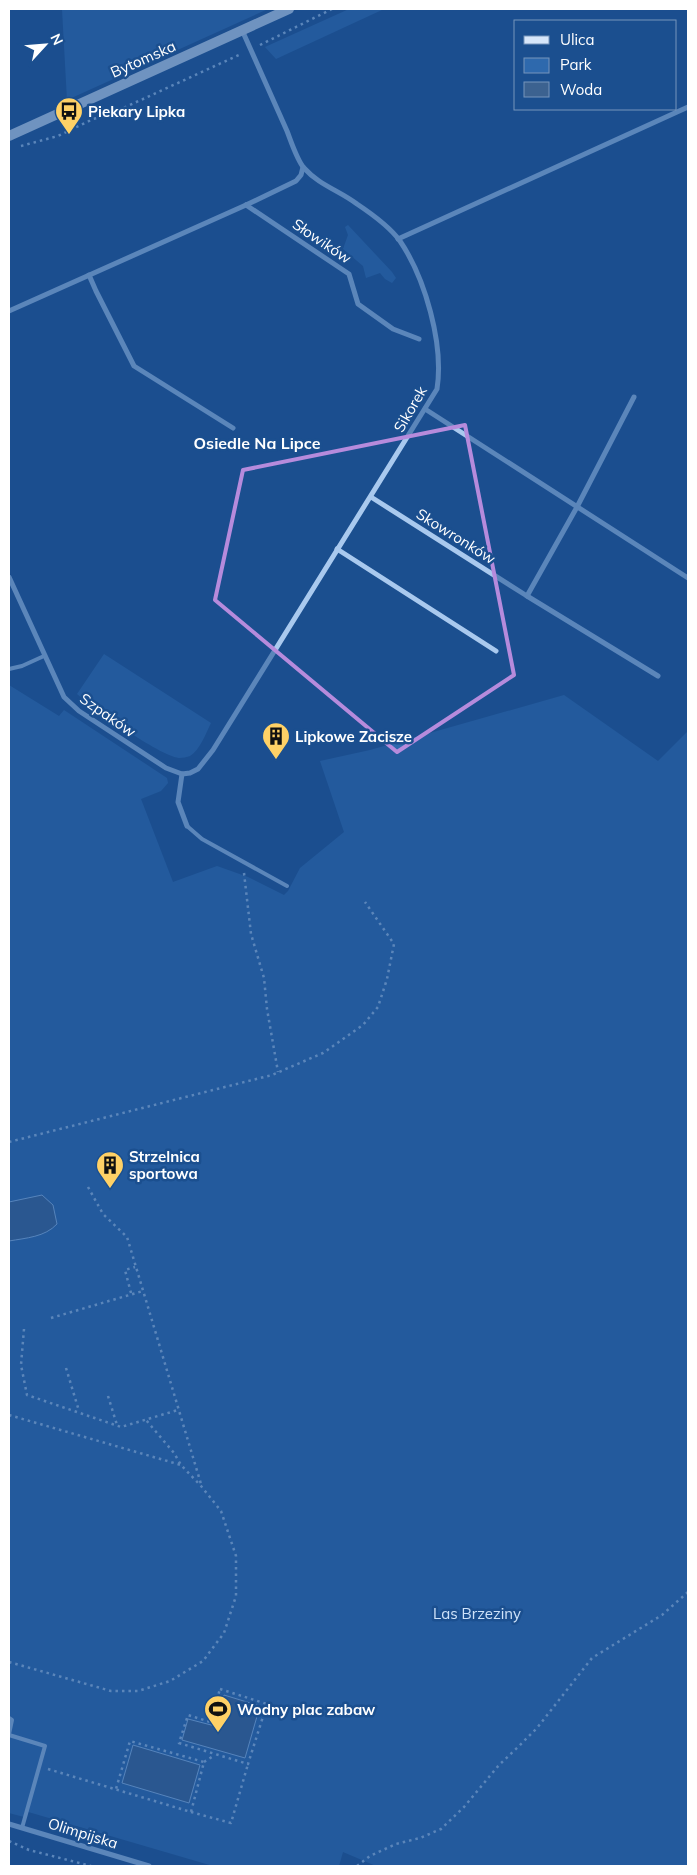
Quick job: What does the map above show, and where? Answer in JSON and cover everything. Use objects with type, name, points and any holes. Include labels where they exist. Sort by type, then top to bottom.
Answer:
[{"type":"street","name":"Bytomska","points":[[9,136],[289,9]]},
{"type":"street","name":"Sikorek","points":[[182,774],[198,769],[213,750],[426,410],[437,389],[440,374],[439,352],[427,302],[410,258],[398,239],[356,202],[324,185],[303,167],[242,30]]},
{"type":"street","points":[[398,239],[688,107]]},
{"type":"street","points":[[9,311],[296,181],[301,175],[303,167]]},
{"type":"street","name":"Słowików","points":[[246,205],[349,274],[358,304],[393,329],[419,339]]},
{"type":"street","points":[[90,275],[96,291],[134,366],[233,428]]},
{"type":"street","points":[[527,596],[577,507],[634,397]]},
{"type":"street","points":[[426,410],[688,578]]},
{"type":"street","name":"Skowronków","points":[[371,497],[658,676]]},
{"type":"street","points":[[338,549],[496,651]]},
{"type":"street","name":"Szpaków","points":[[9,577],[44,656],[64,697],[71,705],[166,768],[182,774]]},
{"type":"street","points":[[182,774],[178,802],[187,826]]},
{"type":"street","name":"Olimpijska","points":[[9,1824],[149,1866]]},
{"type":"lane","points":[[9,669],[16,669],[44,656]]},
{"type":"lane","points":[[187,826],[202,839],[287,886]]},
{"type":"lane","points":[[9,1718],[12,1720],[9,1734],[45,1746],[22,1828]]},
{"type":"path","points":[[17,147],[58,136],[106,116],[251,50],[332,9]]},
{"type":"path","points":[[243,862],[251,934],[264,978],[267,1009],[278,1072]]},
{"type":"path","points":[[9,1142],[278,1072],[323,1053],[363,1025],[378,1007],[388,979],[394,944],[365,902]]},
{"type":"path","points":[[88,1188],[103,1214],[127,1237],[201,1486]]},
{"type":"path","points":[[131,1293],[125,1270],[135,1267]]},
{"type":"path","points":[[51,1318],[143,1291]]},
{"type":"path","points":[[24,1329],[21,1365],[27,1395],[121,1427],[178,1410]]},
{"type":"path","points":[[66,1368],[79,1412]]},
{"type":"path","points":[[108,1396],[117,1425]]},
{"type":"path","points":[[9,1415],[181,1465]]},
{"type":"path","points":[[9,1662],[111,1691],[138,1691],[170,1680],[203,1661],[224,1633],[236,1596],[236,1556],[221,1511],[181,1465],[174,1453],[146,1420]]},
{"type":"path","points":[[357,1866],[370,1856],[388,1848],[441,1829],[464,1807],[499,1764],[537,1728],[592,1658],[662,1615],[688,1592]]},
{"type":"path","points":[[39,1767],[231,1823],[267,1704],[220,1689],[210,1722],[188,1715],[179,1742],[248,1764]]},
{"type":"path","points":[[116,1789],[130,1741],[204,1762]]},
{"type":"path","points":[[191,1812],[204,1762],[216,1754]]},
{"type":"path","points":[[9,1841],[29,1850],[91,1866]]},
{"type":"highlighted area","points":[[465,425],[514,675],[397,752],[215,600],[243,470]]},
{"type":"green space","points":[[62,9],[268,9],[67,100]]},
{"type":"green space","points":[[349,9],[384,9],[276,59],[265,47]]},
{"type":"green space","points":[[348,225],[392,272],[396,278],[392,283],[380,273],[366,278],[363,266],[343,249],[348,235],[345,227]]},
{"type":"green space","points":[[104,654],[211,723],[194,753],[190,756],[179,758],[157,749],[112,720],[77,694]]},
{"type":"green space","name":"Las Brzeziny","points":[[9,685],[59,716],[64,710],[167,778],[168,783],[161,791],[141,799],[173,882],[217,866],[248,877],[284,895],[300,868],[344,832],[320,761],[370,750],[564,695],[658,761],[688,731],[688,1866],[376,1866],[343,1852],[339,1866],[213,1866],[25,1811],[24,1817],[9,1813]]},
{"type":"water","points":[[42,1195],[53,1205],[57,1224],[47,1232],[9,1241],[9,1202]]},
{"type":"water","name":"Wodny plac zabaw","points":[[224,1695],[260,1706],[245,1758],[182,1740],[188,1719],[215,1726]]},
{"type":"water","points":[[133,1745],[200,1765],[189,1803],[122,1783]]},
{"type":"place","name":"Piekary Lipka","points":[[69,135]]},
{"type":"place","name":"Lipkowe Zacisze","points":[[276,760]]},
{"type":"place","name":"Strzelnica sportowa","points":[[110,1189]]},
{"type":"place","name":"Wodny plac zabaw","points":[[218,1733]]},
{"type":"district","name":"Osiedle Na Lipce","points":[[257,443]]}]
